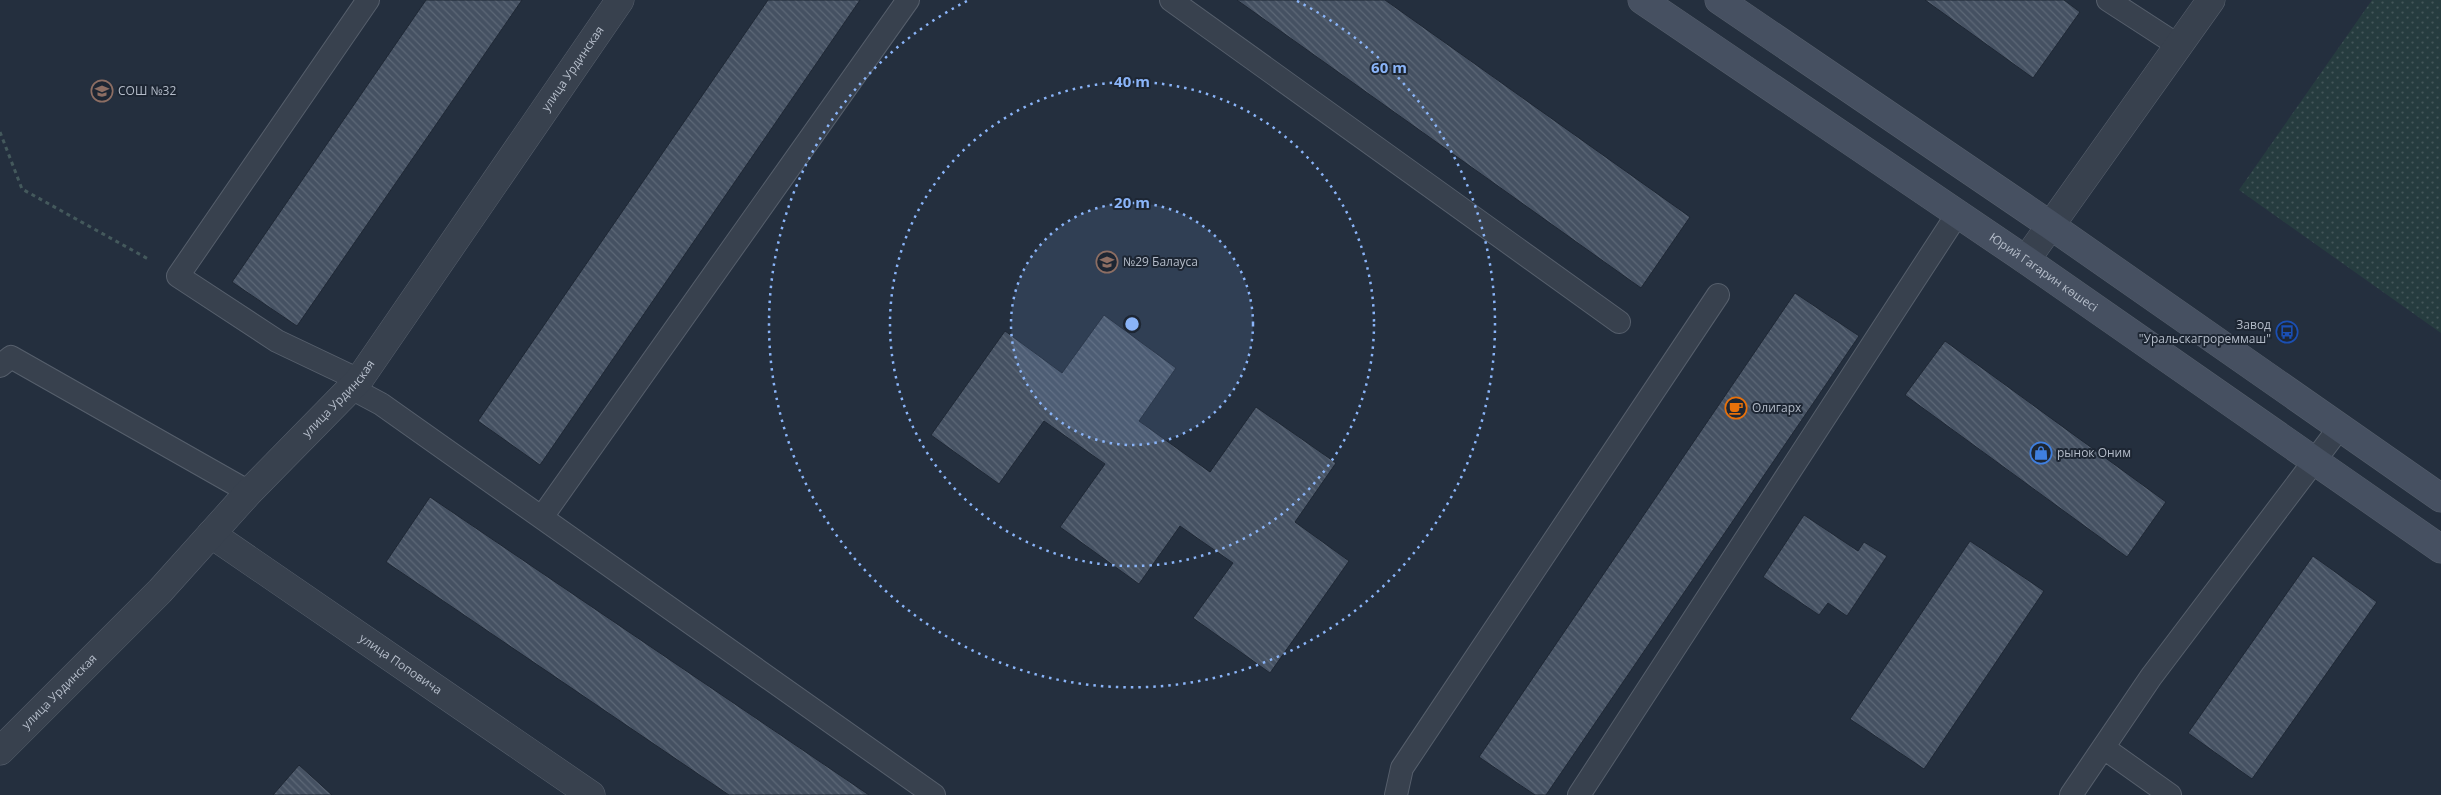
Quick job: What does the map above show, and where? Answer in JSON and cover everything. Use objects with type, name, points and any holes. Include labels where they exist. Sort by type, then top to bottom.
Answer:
[{"type":"main road","name":"Юрий Гагарин көшесі","points":[[1642,0],[2026,260],[2441,549]]},
{"type":"main road","points":[[1719,0],[2050,225],[2441,498]]},
{"type":"street","name":"улица Урдинская","points":[[0,751],[160,591],[249,492],[355,384],[620,0]]},
{"type":"street","points":[[2026,260],[2211,0]]},
{"type":"street","name":"улица Поповича","points":[[211,534],[591,795]]},
{"type":"lane","points":[[368,0],[178,276],[277,341],[355,384],[934,795]]},
{"type":"lane","points":[[542,517],[908,0]]},
{"type":"lane","points":[[1171,0],[1619,322]]},
{"type":"lane","points":[[2108,0],[2178,46]]},
{"type":"lane","points":[[1579,795],[1958,214]]},
{"type":"lane","points":[[1396,795],[1402,768],[1718,295]]},
{"type":"lane","points":[[0,366],[11,357],[249,492]]},
{"type":"lane","points":[[2071,795],[2151,677],[2316,462],[2340,427]]},
{"type":"lane","points":[[2104,748],[2170,795]]},
{"type":"path","points":[[0,132],[22,189],[178,276]]},
{"type":"green space","points":[[2372,0],[2441,0],[2441,333],[2239,190]]},
{"type":"building","points":[[426,0],[522,0],[297,326],[232,282]]},
{"type":"building","points":[[768,0],[860,0],[540,465],[478,421]]},
{"type":"building","points":[[1237,0],[1385,0],[1690,217],[1641,288]]},
{"type":"building","points":[[1925,0],[2064,0],[2080,12],[2033,78]]},
{"type":"building","points":[[1795,293],[1859,336],[1546,795],[1535,795],[1479,757]]},
{"type":"building","points":[[1104,315],[1176,368],[1139,421],[1210,472],[1256,407],[1336,463],[1295,522],[1349,561],[1270,673],[1193,618],[1233,563],[1180,526],[1139,584],[1060,527],[1105,464],[1044,421],[999,484],[931,435],[1005,331],[1062,373]]},
{"type":"building","points":[[1945,341],[2166,502],[2127,557],[1905,395]]},
{"type":"building","points":[[430,497],[869,795],[729,795],[386,562]]},
{"type":"building","points":[[1804,515],[1858,551],[1864,542],[1887,556],[1847,616],[1828,603],[1819,615],[1763,577]]},
{"type":"building","points":[[1970,541],[2044,591],[1924,769],[1850,719]]},
{"type":"building","points":[[2313,556],[2377,602],[2252,779],[2188,733]]},
{"type":"building","points":[[299,765],[332,795],[273,795]]},
{"type":"place","name":"СОШ №32","points":[[102,91]]},
{"type":"place","name":"№29 Балауса","points":[[1107,262]]},
{"type":"place","name":"Завод \"Уральскагрореммаш\"","points":[[2287,332]]},
{"type":"place","name":"Олигарх","points":[[1736,408]]},
{"type":"place","name":"рынок Оним","points":[[2041,453]]}]
